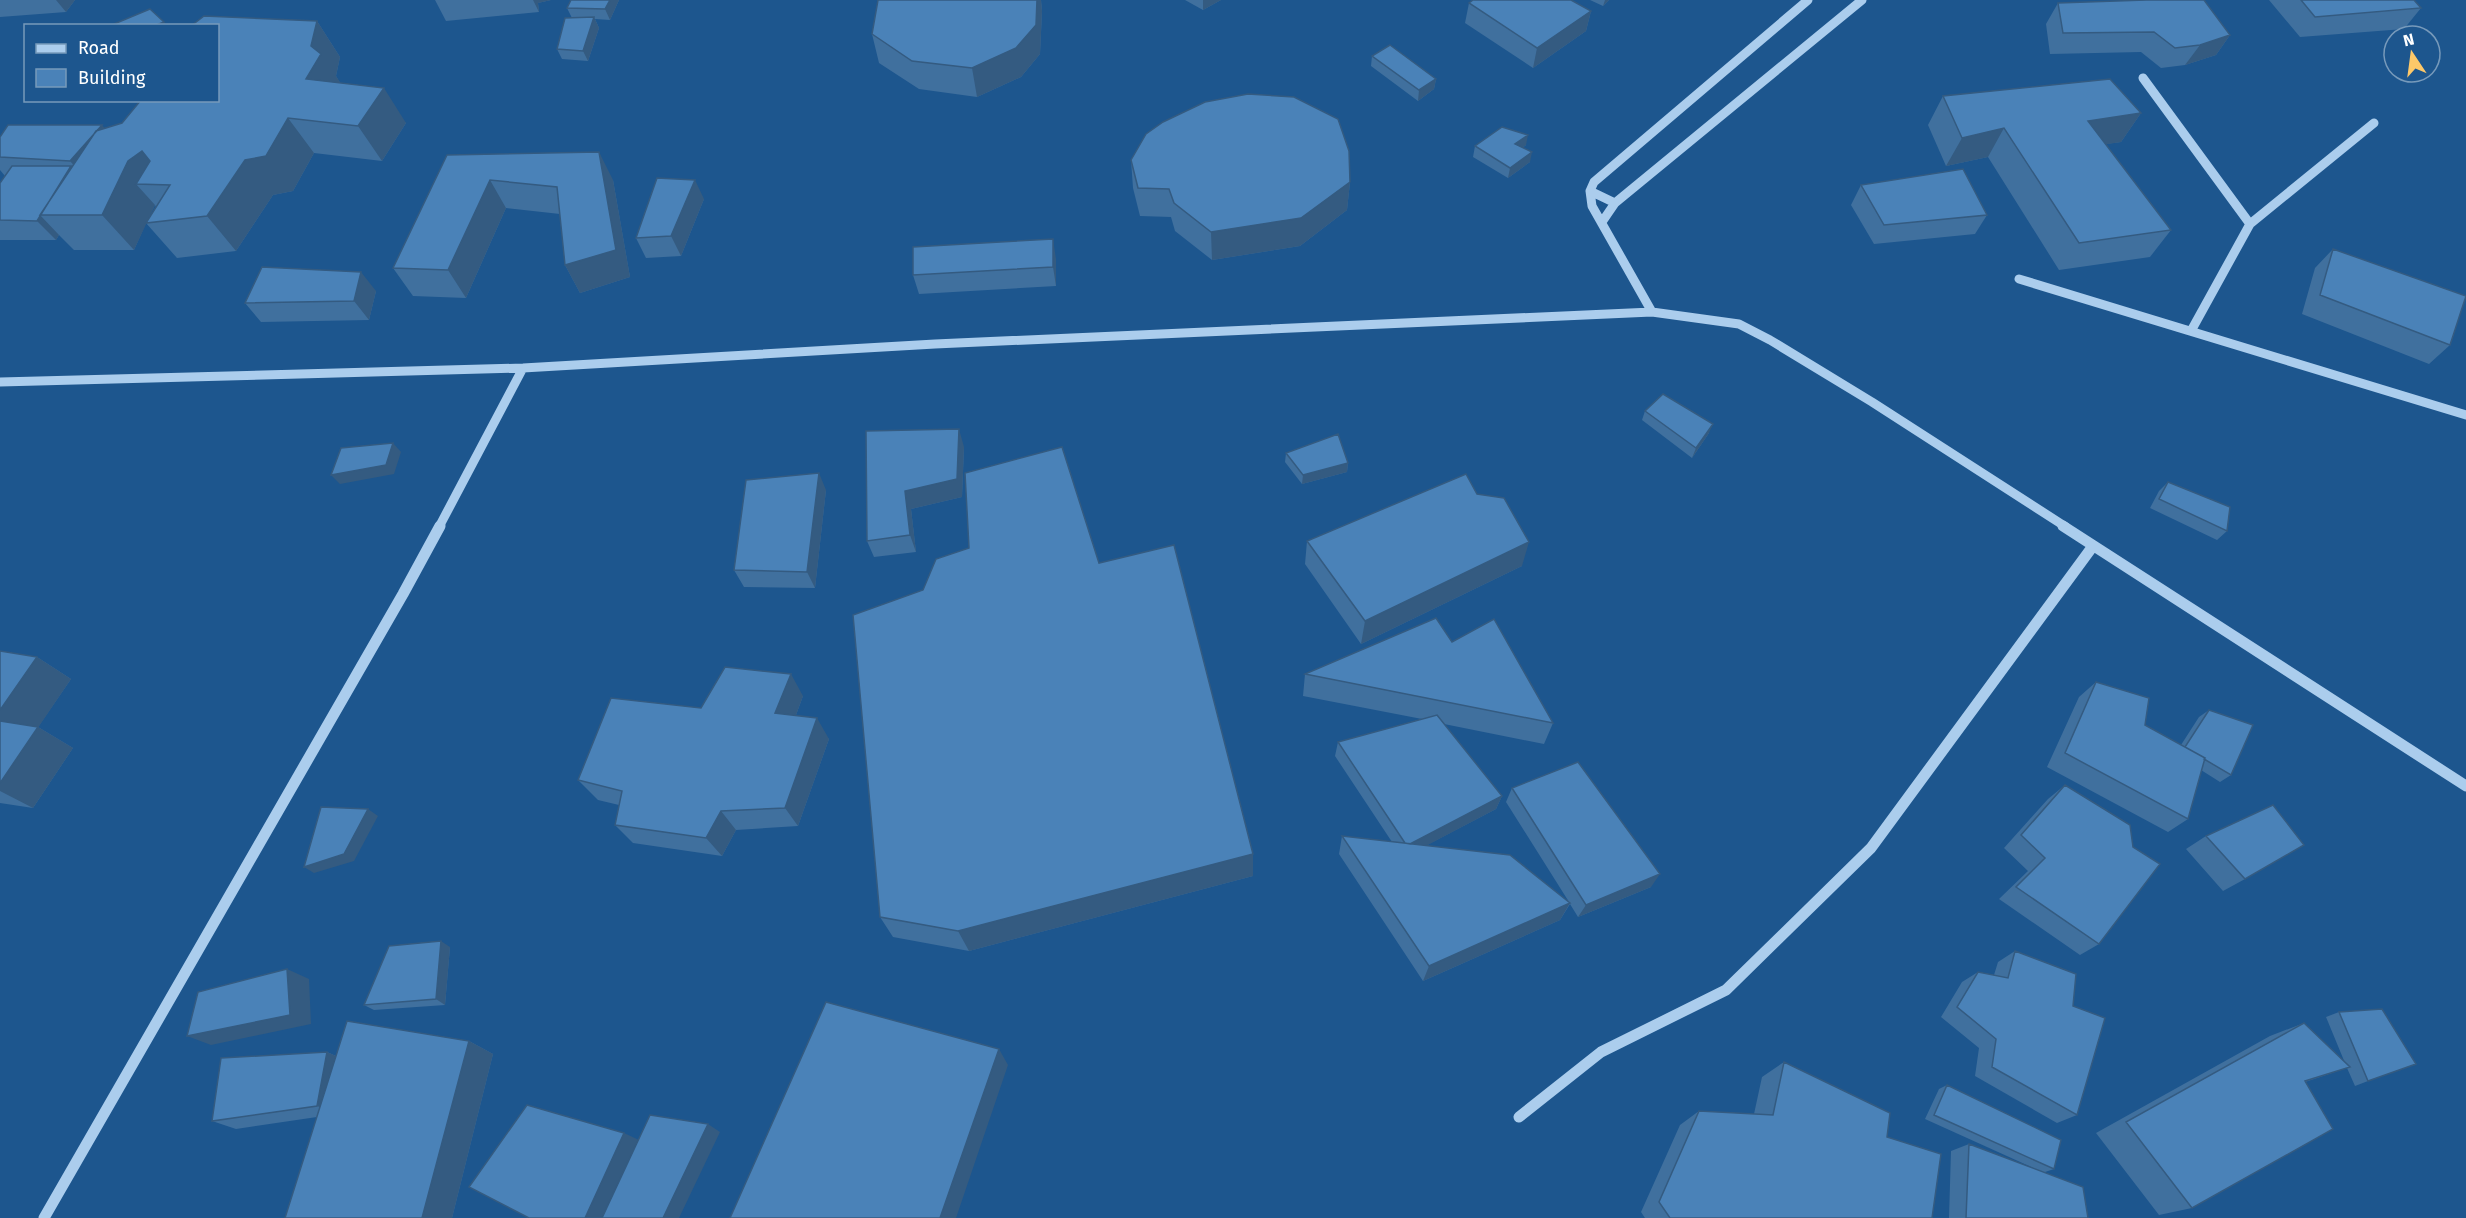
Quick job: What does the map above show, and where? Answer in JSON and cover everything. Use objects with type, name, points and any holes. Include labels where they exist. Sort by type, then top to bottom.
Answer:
[{"type":"street","points":[[1652,312],[1592,206],[1590,191],[1594,182],[1808,0]]},
{"type":"street","points":[[1602,222],[1615,203],[1862,0]]},
{"type":"street","points":[[2143,78],[2250,224]]},
{"type":"street","points":[[2191,331],[2250,224],[2374,123]]},
{"type":"street","points":[[1590,191],[1615,203]]},
{"type":"street","points":[[2019,279],[2466,415]]},
{"type":"street","points":[[0,382],[523,368],[947,344],[1652,312],[1739,324],[1770,340],[1872,402],[2466,786]]},
{"type":"street","points":[[44,1218],[403,594],[523,368]]},
{"type":"street","points":[[1519,1117],[1601,1052],[1726,990],[1871,848],[2093,546]]},
{"type":"building","points":[[571,0],[610,0],[605,9],[567,8]]},
{"type":"building","points":[[878,0],[1037,0],[1036,25],[1016,48],[972,68],[912,61],[872,34]]},
{"type":"building","points":[[1473,0],[1571,0],[1591,11],[1537,48],[1469,3]]},
{"type":"building","points":[[2204,0],[2230,35],[2200,45],[2175,48],[2154,32],[2063,33],[2058,3]]},
{"type":"building","points":[[2301,0],[2414,0],[2421,8],[2315,17]]},
{"type":"building","points":[[150,9],[164,22],[159,24],[114,24]]},
{"type":"building","points":[[204,16],[317,21],[311,46],[321,54],[306,79],[384,88],[358,126],[288,118],[266,156],[245,160],[207,216],[146,223],[170,185],[136,184],[150,161],[142,151],[128,161],[102,215],[40,215],[96,131],[122,123],[139,102],[219,102],[219,24],[194,24]]},
{"type":"building","points":[[594,17],[583,51],[557,49],[565,18]]},
{"type":"building","points":[[1390,45],[1436,79],[1419,90],[1372,56]]},
{"type":"building","points":[[2110,79],[2141,113],[2088,121],[2171,230],[2079,243],[2004,128],[1962,138],[1943,96]]},
{"type":"building","points":[[1248,94],[1294,97],[1338,119],[1349,151],[1350,182],[1301,218],[1211,232],[1174,203],[1169,189],[1138,188],[1131,160],[1146,134],[1163,122],[1205,102]]},
{"type":"building","points":[[8,125],[102,125],[70,161],[0,157],[0,137]]},
{"type":"building","points":[[1502,127],[1528,135],[1515,144],[1532,152],[1510,168],[1475,146]]},
{"type":"building","points":[[599,152],[616,250],[565,265],[557,187],[490,180],[448,270],[393,268],[447,155]]},
{"type":"building","points":[[12,166],[71,166],[37,221],[0,220],[0,183]]},
{"type":"building","points":[[1963,169],[1987,215],[1884,225],[1861,185]]},
{"type":"building","points":[[657,178],[695,180],[671,236],[636,238]]},
{"type":"building","points":[[1053,239],[1053,267],[913,275],[913,247]]},
{"type":"building","points":[[2333,249],[2466,296],[2450,345],[2320,295]]},
{"type":"building","points":[[262,267],[361,272],[354,301],[245,303]]},
{"type":"building","points":[[1663,394],[1713,424],[1696,448],[1645,411]]},
{"type":"building","points":[[959,429],[957,479],[905,491],[910,535],[867,541],[866,431]]},
{"type":"building","points":[[1338,434],[1348,463],[1303,475],[1286,453]]},
{"type":"building","points":[[393,443],[386,465],[331,475],[341,448]]},
{"type":"building","points":[[1062,447],[1099,563],[1174,545],[1253,854],[958,931],[880,917],[853,615],[923,590],[936,559],[969,548],[965,473]]},
{"type":"building","points":[[819,473],[807,572],[734,570],[746,480]]},
{"type":"building","points":[[1466,474],[1477,494],[1504,498],[1529,542],[1365,621],[1307,541]]},
{"type":"building","points":[[2168,482],[2230,507],[2227,531],[2159,499]]},
{"type":"building","points":[[1436,618],[1452,642],[1494,619],[1553,723],[1305,674]]},
{"type":"building","points":[[0,651],[37,657],[0,710]]},
{"type":"building","points":[[725,667],[791,674],[775,713],[817,718],[785,808],[721,811],[706,838],[615,825],[622,791],[578,780],[611,698],[701,708]]},
{"type":"building","points":[[2096,682],[2149,698],[2145,725],[2205,758],[2188,819],[2065,753]]},
{"type":"building","points":[[2209,710],[2253,725],[2231,775],[2185,747]]},
{"type":"building","points":[[1437,715],[1502,796],[1410,844],[1405,843],[1338,742]]},
{"type":"building","points":[[0,721],[38,727],[0,783]]},
{"type":"building","points":[[1578,762],[1660,874],[1586,905],[1512,788]]},
{"type":"building","points":[[2065,785],[2130,825],[2133,847],[2160,864],[2099,944],[2016,887],[2045,858],[2021,835]]},
{"type":"building","points":[[2273,805],[2304,845],[2245,879],[2206,836]]},
{"type":"building","points":[[321,807],[368,809],[344,854],[304,867]]},
{"type":"building","points":[[1342,836],[1510,855],[1570,903],[1429,966]]},
{"type":"building","points":[[441,941],[436,999],[364,1005],[389,946]]},
{"type":"building","points":[[2015,951],[2076,974],[2073,1006],[2105,1018],[2077,1115],[1992,1067],[1996,1039],[1957,1007],[1978,972],[2008,978]]},
{"type":"building","points":[[287,969],[290,1015],[187,1036],[198,992]]},
{"type":"building","points":[[826,1002],[999,1049],[940,1218],[730,1218]]},
{"type":"building","points":[[2382,1009],[2416,1064],[2368,1081],[2339,1012]]},
{"type":"building","points":[[347,1021],[469,1041],[422,1218],[285,1218]]},
{"type":"building","points":[[2304,1023],[2350,1067],[2305,1081],[2333,1129],[2192,1208],[2126,1122]]},
{"type":"building","points":[[327,1052],[317,1106],[212,1121],[221,1058]]},
{"type":"building","points":[[1784,1062],[1890,1113],[1887,1137],[1941,1154],[1932,1218],[1670,1218],[1659,1202],[1699,1111],[1773,1115]]},
{"type":"building","points":[[1947,1085],[2061,1140],[2054,1169],[1934,1115]]},
{"type":"building","points":[[527,1105],[624,1133],[585,1218],[529,1218],[469,1187]]},
{"type":"building","points":[[650,1115],[708,1124],[663,1218],[602,1218]]},
{"type":"building","points":[[1969,1144],[2083,1187],[2088,1218],[1966,1218]]}]
